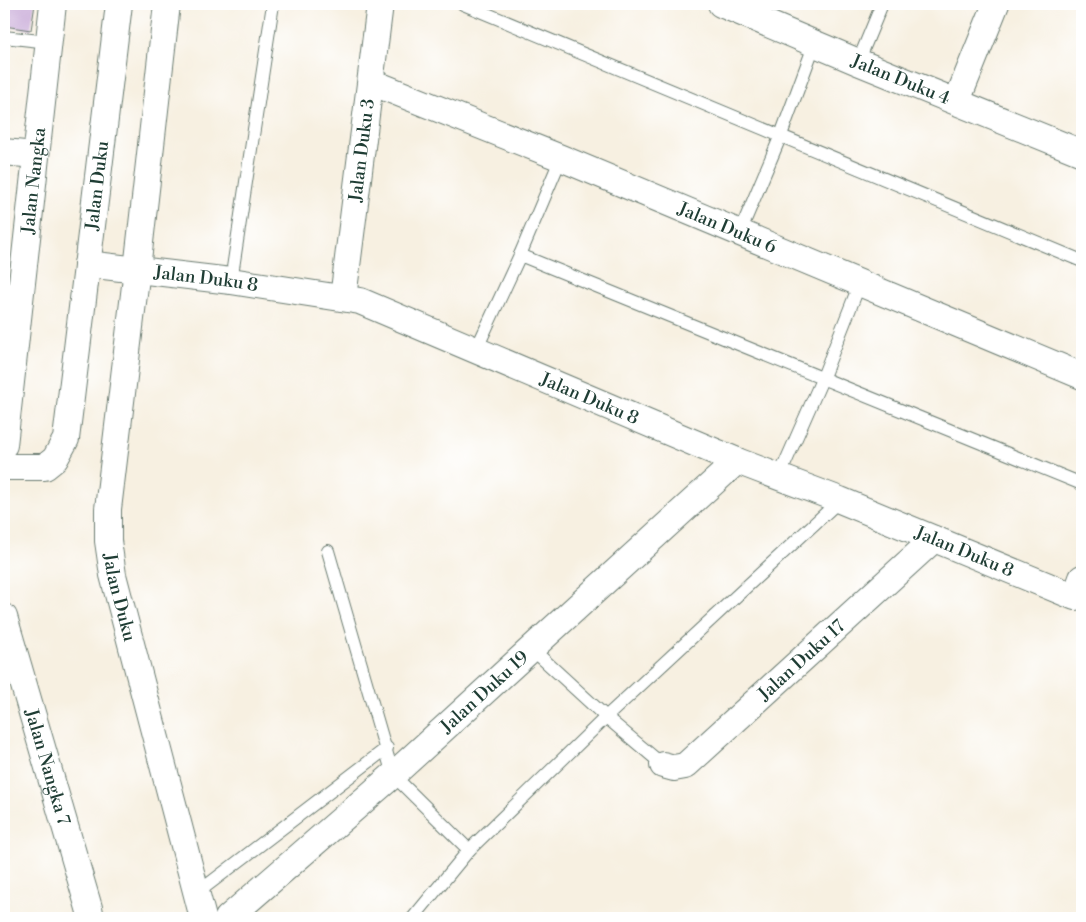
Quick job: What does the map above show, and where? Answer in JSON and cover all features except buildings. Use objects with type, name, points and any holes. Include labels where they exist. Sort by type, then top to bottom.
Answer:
[{"type":"street","name":"Jalan Nangka","points":[[4,445],[53,4]]},
{"type":"street","name":"Jalan Duku","points":[[4,467],[45,467],[56,459],[66,439],[119,4]]},
{"type":"street","name":"Jalan Duku","points":[[167,4],[138,269],[108,509],[108,541],[113,575],[203,918]]},
{"type":"street","name":"Jalan Duku 3","points":[[343,298],[380,4]]},
{"type":"street","name":"Jalan Duku 4","points":[[721,4],[763,12],[815,43],[1082,153]]},
{"type":"street","points":[[957,101],[996,4]]},
{"type":"street","name":"Jalan Duku 6","points":[[371,82],[740,232],[1082,376]]},
{"type":"street","points":[[4,152],[35,155]]},
{"type":"street","name":"Jalan Duku 8","points":[[88,264],[231,281],[360,301],[737,461],[840,500],[934,540],[1080,592]]},
{"type":"street","name":"Jalan Duku 19","points":[[228,918],[394,774],[737,461]]},
{"type":"street","name":"Jalan Duku 17","points":[[663,765],[674,768],[685,766],[934,540]]},
{"type":"street","name":"Jalan Nangka 7","points":[[4,617],[91,918]]},
{"type":"lane","points":[[231,281],[273,4]]},
{"type":"lane","points":[[463,4],[1082,261]]},
{"type":"lane","points":[[858,62],[882,4]]},
{"type":"lane","points":[[4,37],[49,42]]},
{"type":"lane","points":[[740,232],[781,135],[815,43]]},
{"type":"lane","points":[[476,350],[520,255],[561,158]]},
{"type":"lane","points":[[520,255],[1082,484]]},
{"type":"lane","points":[[779,477],[823,377],[860,283]]},
{"type":"lane","points":[[412,918],[469,850],[606,717],[840,500]]},
{"type":"lane","points":[[328,551],[394,774],[469,850]]},
{"type":"lane","points":[[532,649],[606,717],[663,765]]},
{"type":"lane","points":[[197,893],[387,748]]},
{"type":"path","points":[[1006,918],[1013,914],[1019,918]]}]
